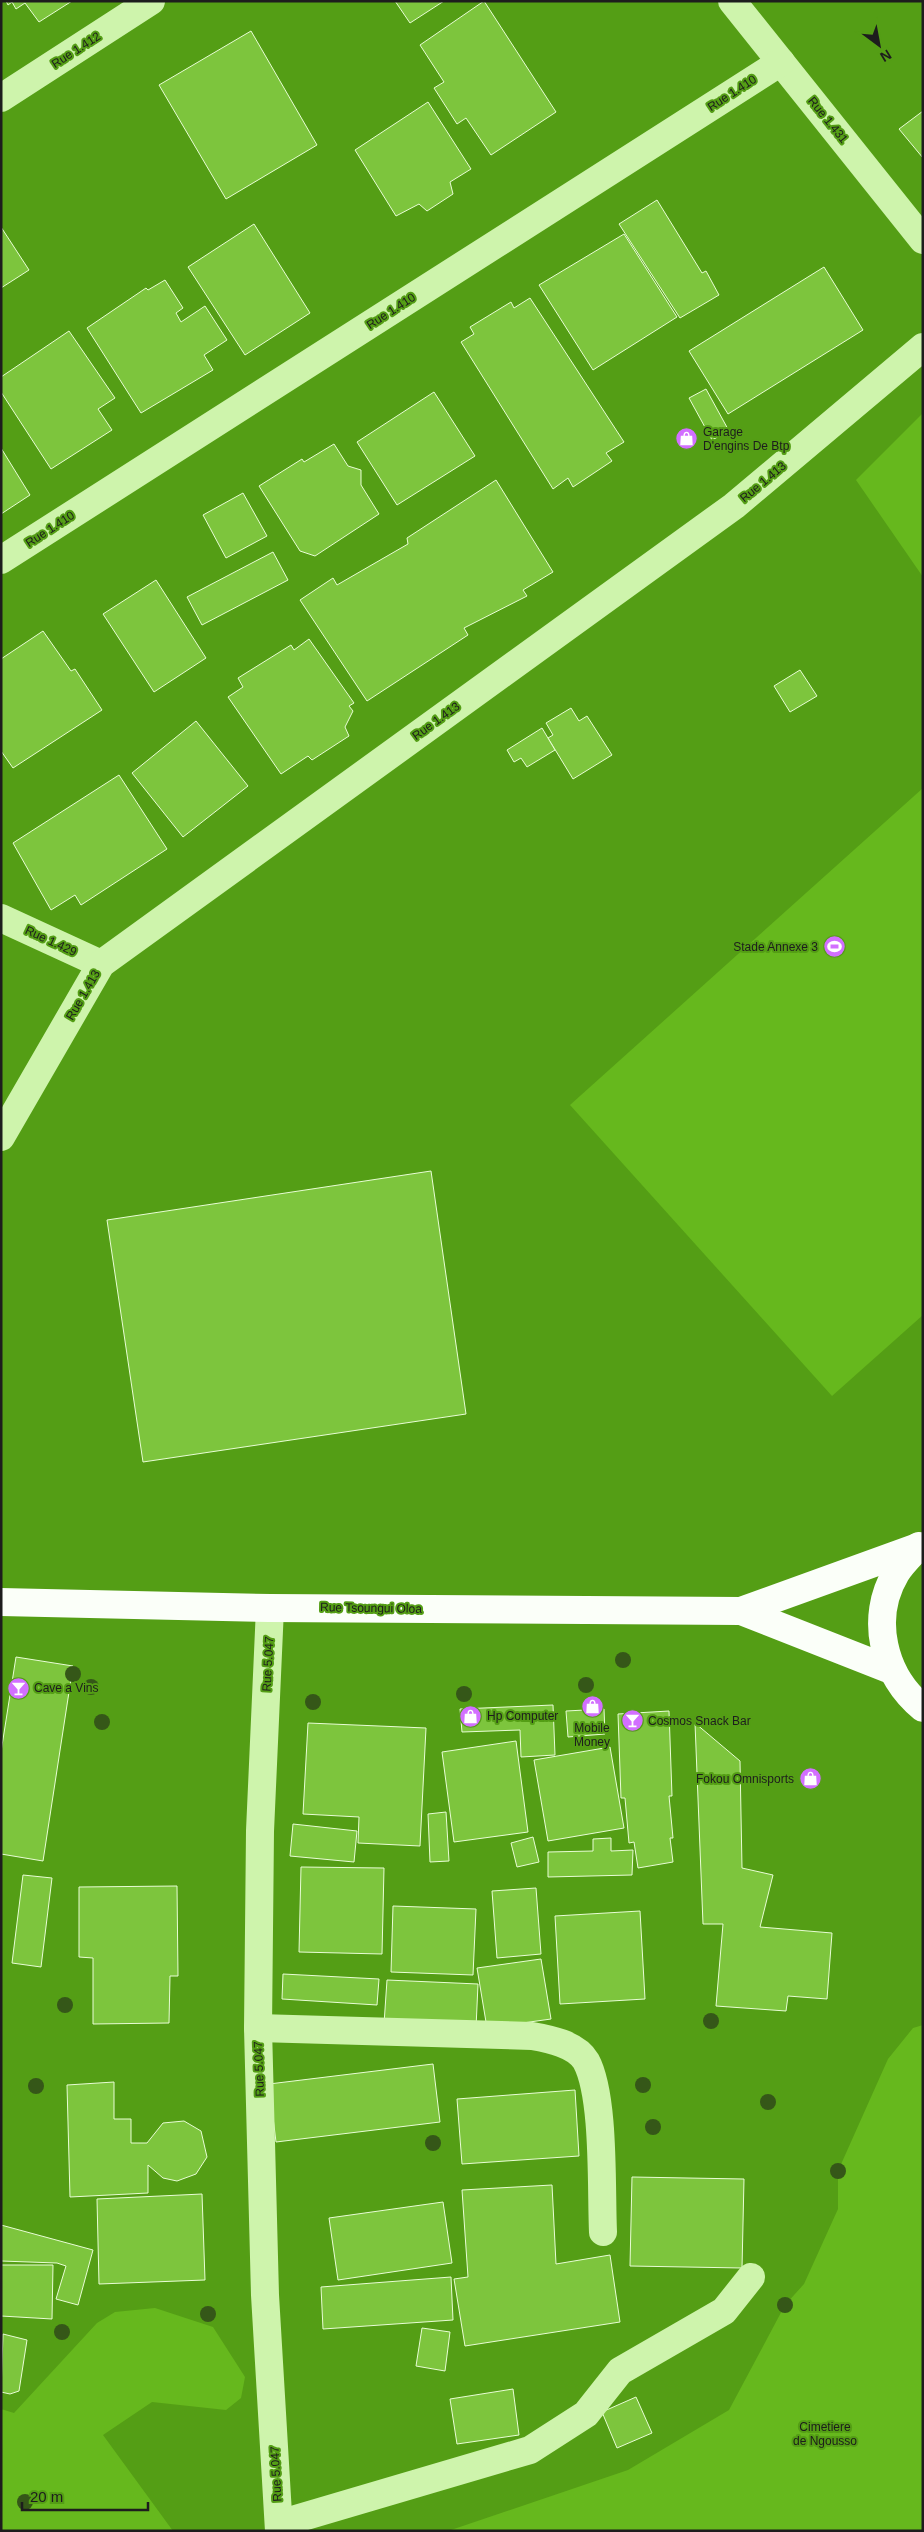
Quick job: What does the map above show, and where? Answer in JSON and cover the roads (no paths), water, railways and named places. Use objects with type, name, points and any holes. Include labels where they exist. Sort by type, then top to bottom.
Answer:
[{"type":"main road","points":[[741,1611],[921,1545]]},
{"type":"main road","points":[[921,1545],[896,1573],[884,1604],[882,1638],[892,1670],[909,1697],[923,1708]]},
{"type":"main road","name":"Rue Tsoungui Oloa","points":[[1,1602],[270,1608],[741,1611]]},
{"type":"main road","points":[[741,1611],[892,1670]]},
{"type":"street","name":"Rue 1.412","points":[[1,98],[151,1]]},
{"type":"street","name":"Rue 1.431","points":[[732,1],[923,240]]},
{"type":"street","name":"Rue 1.410","points":[[1,560],[780,62]]},
{"type":"street","name":"Rue 1.413","points":[[1,1137],[101,964],[734,506],[923,347]]},
{"type":"street","name":"Rue 1.429","points":[[1,918],[101,964]]},
{"type":"street","name":"Rue 5.047","points":[[270,1608],[260,1831],[258,2028],[265,2295],[279,2527]]},
{"type":"street","points":[[258,2028],[532,2036],[562,2042],[585,2060],[598,2101],[603,2232]]},
{"type":"street","points":[[279,2527],[530,2450],[586,2414],[620,2371],[724,2312],[751,2276]]},
{"type":"place","name":"Garage D'engins De Btp","points":[[687,439]]},
{"type":"place","name":"Stade Annexe 3","points":[[834,947]]},
{"type":"place","name":"Cave a Vins","points":[[18,1688]]},
{"type":"place","name":"Mobile Money","points":[[592,1707]]},
{"type":"place","name":"Hp Computer","points":[[471,1716]]},
{"type":"place","name":"Cosmos Snack Bar","points":[[632,1721]]},
{"type":"place","name":"Fokou Omnisports","points":[[810,1779]]},
{"type":"park label","name":"Cimetiere de Ngousso","points":[[825,2434]]}]
